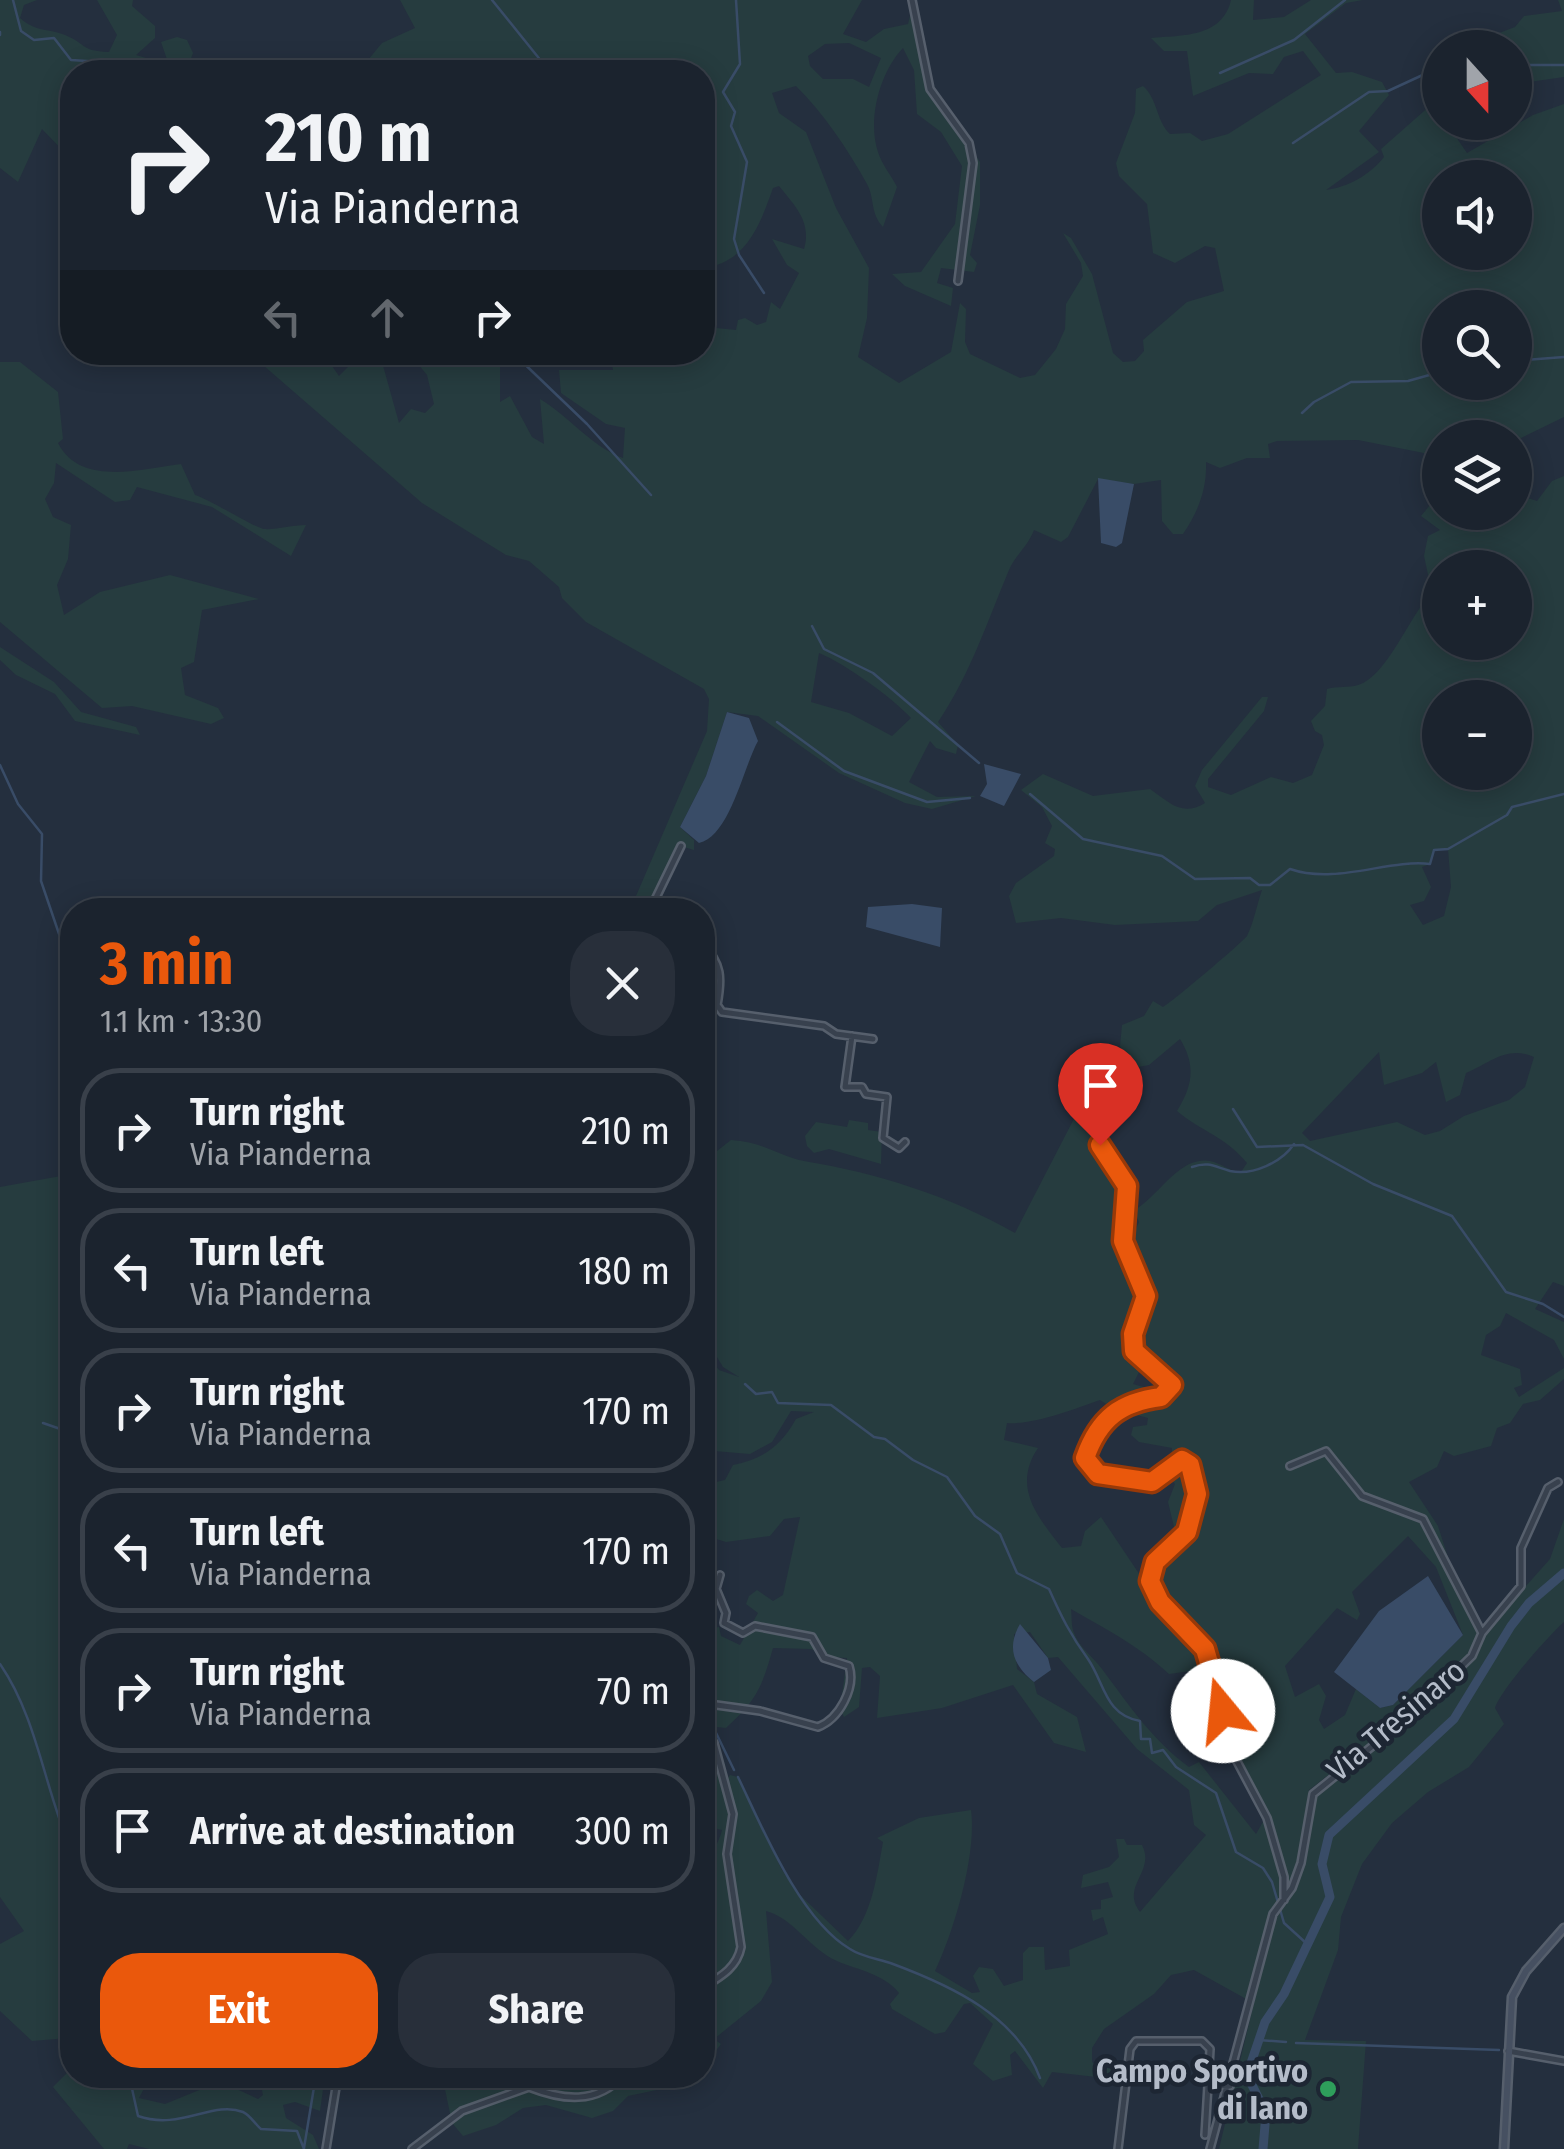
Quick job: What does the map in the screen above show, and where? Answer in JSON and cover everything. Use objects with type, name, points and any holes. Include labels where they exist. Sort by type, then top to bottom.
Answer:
[{"type":"main road","points":[[1504,2149],[1508,2051],[1516,1985],[1564,1928]]},
{"type":"street","points":[[912,0],[930,89],[969,143],[973,163],[958,281]]},
{"type":"street","points":[[656,898],[681,846]]},
{"type":"street","points":[[715,957],[721,983],[716,1005],[722,1012],[824,1026],[873,1039]]},
{"type":"street","points":[[852,1036],[846,1087],[887,1098],[883,1138],[899,1148],[905,1142]]},
{"type":"street","points":[[1065,1096],[1088,1108],[1106,1158],[1127,1186],[1123,1241],[1146,1302],[1135,1328],[1134,1347],[1139,1358],[1172,1385],[1161,1397],[1137,1399],[1120,1407],[1090,1447],[1086,1464],[1098,1474],[1152,1482],[1182,1460],[1190,1465],[1197,1494],[1189,1526],[1182,1541],[1155,1562],[1152,1590],[1176,1623],[1205,1649],[1233,1754],[1267,1818],[1284,1877],[1279,1905]]},
{"type":"street","points":[[1290,1466],[1326,1451],[1362,1496],[1423,1519],[1482,1633]]},
{"type":"street","name":"Via Tresinaro","points":[[1210,2149],[1279,1905],[1301,1863],[1308,1805],[1317,1788],[1432,1696],[1472,1656],[1482,1633],[1521,1586],[1521,1548],[1548,1488],[1558,1482]]},
{"type":"street","points":[[715,1705],[760,1711],[804,1725],[828,1724],[839,1710],[852,1674],[846,1663],[824,1658],[812,1637],[755,1626],[739,1632],[724,1623],[726,1613],[715,1585],[720,1574]]},
{"type":"street","points":[[715,1747],[732,1814],[727,1854],[742,1947],[732,1967],[715,1979]]},
{"type":"street","points":[[1118,2149],[1130,2049],[1136,2041],[1202,2041],[1210,2049],[1205,2135]]},
{"type":"street","points":[[1508,2051],[1564,2061]]},
{"type":"street","points":[[1208,2085],[1230,2086]]},
{"type":"street","points":[[326,2149],[336,2088]]},
{"type":"street","points":[[412,2149],[462,2111],[526,2088]]},
{"type":"street","points":[[532,2088],[558,2098],[584,2098],[608,2088]]},
{"type":"green space","points":[[0,0],[37,0],[24,5],[20,18],[36,28],[65,35],[88,49],[109,52],[117,35],[97,0],[133,0],[132,6],[155,26],[155,38],[136,55],[152,60],[60,60],[60,148],[42,129],[18,182],[0,168]]},
{"type":"green space","points":[[400,0],[862,0],[843,34],[866,42],[884,29],[908,24],[910,16],[918,16],[933,90],[980,162],[980,205],[970,255],[977,263],[974,272],[941,268],[937,283],[953,288],[951,306],[905,286],[892,274],[921,272],[955,224],[962,166],[941,132],[917,114],[914,70],[903,48],[882,83],[875,111],[878,152],[897,187],[883,227],[867,184],[816,108],[796,86],[772,93],[779,113],[806,132],[836,208],[869,268],[867,318],[858,357],[899,383],[951,352],[960,303],[966,309],[965,342],[970,354],[1020,378],[1035,375],[1056,349],[1065,329],[1066,304],[1083,276],[1081,263],[1063,233],[1071,238],[1092,274],[1113,353],[1123,362],[1135,361],[1144,351],[1143,340],[1187,302],[1224,291],[1215,248],[1205,246],[1175,263],[1153,253],[1147,204],[1119,176],[1116,163],[1135,113],[1136,89],[1143,86],[1148,91],[1170,134],[1190,133],[1202,141],[1228,134],[1321,75],[1303,51],[1284,57],[1273,74],[1249,73],[1193,96],[1187,51],[1164,51],[1151,38],[1188,35],[1210,28],[1219,22],[1231,0],[1254,0],[1253,20],[1284,17],[1311,0],[1363,0],[1346,3],[1305,34],[1336,73],[1352,72],[1382,82],[1389,95],[1359,131],[1379,152],[1326,190],[1365,175],[1384,157],[1381,149],[1422,113],[1422,140],[1458,140],[1467,153],[1490,140],[1532,140],[1532,116],[1564,104],[1564,417],[1532,433],[1532,420],[1422,420],[1422,453],[1358,440],[1277,441],[1268,444],[1270,458],[1247,458],[1220,468],[1206,462],[1201,499],[1183,534],[1173,534],[1162,521],[1161,480],[1134,484],[1098,479],[1068,537],[1061,542],[1034,530],[1012,565],[969,667],[938,722],[958,745],[956,754],[936,748],[930,741],[909,782],[937,797],[976,796],[932,809],[905,803],[839,773],[758,716],[727,712],[706,776],[680,827],[694,840],[694,850],[684,847],[656,898],[635,898],[707,731],[709,699],[704,689],[586,622],[562,598],[559,587],[529,561],[506,555],[422,503],[263,365],[331,365],[339,376],[350,365],[383,365],[399,423],[411,409],[425,413],[434,404],[427,375],[419,365],[500,365],[500,402],[510,396],[532,437],[544,444],[540,399],[601,447],[623,458],[625,428],[606,424],[561,393],[559,370],[613,370],[612,365],[715,365],[715,324],[716,328],[736,330],[738,320],[745,318],[757,325],[766,322],[771,302],[780,309],[799,273],[787,265],[772,239],[804,249],[804,222],[779,186],[773,188],[749,240],[730,259],[715,266],[715,60],[368,60],[382,43],[415,28]],"holes":[[[849,43],[881,58],[869,87],[853,79],[823,79],[810,66],[808,56],[825,44]],[[819,653],[868,682],[911,718],[892,736],[849,713],[811,702]]]},
{"type":"green space","points":[[1558,0],[1564,0],[1564,77],[1532,82],[1532,30],[1507,30],[1524,16],[1562,11]]},
{"type":"green space","points":[[177,37],[187,40],[193,53],[190,60],[167,60],[161,42]]},
{"type":"green space","points":[[0,362],[20,362],[58,392],[63,439],[58,443],[81,466],[113,472],[181,464],[195,495],[251,524],[264,529],[306,525],[291,556],[212,507],[137,487],[130,500],[115,502],[56,463],[54,483],[45,499],[53,517],[71,525],[68,559],[57,585],[64,615],[100,592],[170,575],[259,599],[202,610],[194,662],[181,668],[185,695],[218,708],[224,718],[211,724],[132,706],[102,708],[0,622]]},
{"type":"green space","points":[[1564,476],[1564,1286],[1553,1282],[1535,1309],[1564,1322],[1564,1359],[1554,1340],[1506,1313],[1500,1326],[1486,1335],[1481,1355],[1520,1369],[1522,1385],[1514,1388],[1519,1397],[1564,1368],[1564,1379],[1540,1400],[1523,1404],[1510,1423],[1497,1428],[1491,1446],[1454,1456],[1444,1451],[1437,1467],[1409,1482],[1438,1526],[1452,1570],[1473,1604],[1478,1633],[1465,1660],[1395,1724],[1309,1790],[1297,1865],[1287,1890],[1272,1909],[1248,2000],[1194,1970],[1171,1975],[1154,1994],[1104,2029],[1092,2048],[1092,2062],[1103,2070],[1122,2062],[1126,2071],[1114,2079],[1052,2072],[1043,2088],[1015,2051],[1010,2055],[1012,2075],[993,2081],[973,2064],[993,2024],[970,2003],[964,2004],[945,2032],[935,2034],[892,2009],[890,2004],[899,1993],[886,1981],[828,1956],[784,1920],[766,1911],[772,1982],[761,2001],[715,2038],[715,1848],[722,1830],[715,1829],[715,1766],[722,1786],[730,1775],[738,1777],[782,1870],[797,1892],[848,1941],[863,1920],[872,1895],[883,1842],[877,1838],[919,1818],[971,1810],[971,1848],[962,1892],[935,1971],[972,1993],[980,1992],[973,1976],[979,1967],[993,1969],[1004,1986],[1023,1980],[1023,1953],[1029,1947],[1044,1947],[1045,1970],[1070,1966],[1069,1950],[1108,1934],[1103,1917],[1093,1921],[1091,1910],[1101,1909],[1101,1900],[1113,1897],[1108,1882],[1081,1888],[1083,1875],[1109,1867],[1119,1857],[1116,1839],[1124,1839],[1127,1845],[1142,1845],[1145,1863],[1134,1894],[1140,1912],[1206,1835],[1194,1825],[1189,1790],[1137,1749],[1058,1657],[1048,1658],[1030,1632],[1014,1634],[1017,1669],[1034,1682],[1037,1694],[1077,1717],[1086,1752],[1054,1743],[1013,1685],[942,1708],[877,1718],[880,1676],[870,1667],[862,1668],[859,1707],[844,1717],[840,1710],[847,1658],[828,1657],[811,1649],[773,1648],[752,1701],[726,1728],[715,1727],[715,1628],[719,1627],[721,1636],[740,1645],[758,1613],[746,1604],[749,1596],[757,1590],[773,1601],[783,1595],[800,1517],[784,1519],[770,1536],[726,1542],[715,1539],[715,1482],[725,1480],[733,1465],[770,1450],[796,1419],[814,1412],[791,1411],[772,1442],[750,1454],[715,1451],[715,1365],[739,1377],[723,1367],[715,1354],[715,1153],[731,1140],[753,1143],[795,1159],[912,1188],[1015,1233],[1079,1109],[1087,1112],[1101,1161],[1125,1188],[1127,1198],[1119,1243],[1143,1298],[1130,1345],[1142,1366],[1133,1384],[1161,1392],[1174,1378],[1134,1351],[1150,1278],[1130,1242],[1139,1222],[1134,1210],[1188,1164],[1210,1161],[1241,1172],[1247,1163],[1230,1146],[1177,1111],[1190,1075],[1189,1058],[1180,1039],[1149,1065],[1128,1069],[1120,1046],[1122,1025],[1144,1016],[1153,1001],[1163,1007],[1169,1003],[1243,940],[1262,890],[1217,905],[1198,921],[1115,925],[1061,918],[1016,923],[1009,896],[1016,883],[1054,856],[1055,849],[1045,843],[1052,826],[1042,807],[1021,790],[1043,774],[1093,796],[1150,789],[1176,806],[1197,807],[1205,803],[1195,786],[1202,770],[1262,697],[1268,697],[1264,711],[1208,779],[1208,787],[1231,795],[1271,777],[1293,783],[1312,775],[1324,745],[1322,735],[1315,731],[1311,721],[1325,706],[1327,689],[1369,680],[1422,606],[1422,660],[1532,660],[1532,550],[1425,550],[1428,536],[1440,530],[1532,530],[1532,499],[1537,501],[1552,481]],"holes":[[[1448,849],[1451,887],[1444,916],[1423,925],[1410,905],[1424,901],[1431,887],[1422,867],[1430,864],[1434,850]],[[1379,1052],[1384,1085],[1422,1073],[1436,1062],[1446,1102],[1460,1095],[1466,1073],[1491,1060],[1515,1053],[1534,1057],[1525,1087],[1509,1100],[1464,1116],[1440,1131],[1425,1135],[1397,1122],[1310,1141],[1302,1133]],[[1100,1400],[1111,1407],[1103,1421],[1129,1413],[1148,1418],[1147,1425],[1133,1427],[1131,1435],[1139,1442],[1172,1448],[1172,1457],[1154,1474],[1155,1486],[1170,1478],[1175,1484],[1168,1502],[1176,1535],[1146,1564],[1142,1578],[1101,1517],[1085,1531],[1081,1546],[1062,1548],[1031,1501],[1027,1476],[1038,1448],[1004,1440],[1007,1423],[1041,1419]],[[1408,1536],[1436,1567],[1463,1635],[1393,1705],[1380,1708],[1356,1689],[1345,1715],[1324,1729],[1319,1720],[1326,1696],[1319,1684],[1295,1697],[1285,1666],[1337,1608],[1357,1620],[1360,1614],[1352,1592]],[[1071,1609],[1134,1646],[1169,1674],[1191,1671],[1212,1662],[1238,1756],[1266,1806],[1284,1865],[1278,1867],[1264,1820],[1256,1834],[1199,1762],[1189,1767],[1142,1721],[1079,1643]]]},
{"type":"green space","points":[[0,647],[54,682],[81,712],[136,727],[140,735],[75,721],[55,694],[16,675],[0,660]]},
{"type":"green space","points":[[849,1120],[868,1123],[868,1130],[882,1132],[881,1164],[829,1149],[814,1153],[807,1146],[805,1136],[816,1122],[847,1127]]},
{"type":"green space","points":[[60,1176],[60,2039],[32,2041],[0,2011],[0,1944],[24,1931],[0,1897],[0,1187]]},
{"type":"green space","points":[[1564,1519],[1564,1622],[1506,1689],[1495,1708],[1504,1724],[1469,1767],[1428,1792],[1392,1823],[1362,1864],[1341,1917],[1338,1950],[1305,2040],[1366,2041],[1358,2149],[1219,2149],[1273,1923],[1296,1889],[1307,1855],[1311,1804],[1318,1790],[1411,1718],[1472,1661],[1485,1632],[1550,1559]]},
{"type":"green space","points":[[60,2080],[60,2088],[144,2088],[139,2098],[165,2104],[204,2088],[234,2088],[258,2099],[263,2095],[262,2088],[323,2088],[320,2111],[295,2102],[283,2105],[286,2118],[313,2135],[319,2149],[149,2149],[129,2144],[127,2149],[104,2149],[53,2087]]},
{"type":"green space","points":[[445,2088],[666,2088],[628,2096],[613,2111],[592,2118],[546,2105],[523,2108],[496,2125],[463,2136],[452,2123]]},
{"type":"water","points":[[1098,478],[1134,484],[1122,543],[1116,547],[1101,543]]},
{"type":"water","points":[[727,712],[749,718],[758,741],[727,815],[710,838],[699,843],[680,827],[706,776]]},
{"type":"water","points":[[984,764],[1021,774],[1004,806],[980,796],[987,784]]},
{"type":"water","points":[[912,904],[942,908],[940,947],[866,927],[868,907]]},
{"type":"water","points":[[1428,1576],[1463,1635],[1393,1705],[1380,1708],[1334,1672],[1379,1611]]},
{"type":"water","points":[[1020,1624],[1048,1658],[1051,1670],[1034,1682],[1014,1656],[1013,1641]]},
{"type":"waterway","points":[[13,0],[21,31],[34,40],[54,38],[71,60]]},
{"type":"waterway","points":[[492,0],[540,60]]},
{"type":"waterway","points":[[736,0],[740,64],[723,92],[735,112],[731,126],[747,162],[734,239],[739,255],[764,293]]},
{"type":"waterway","points":[[1220,73],[1294,40],[1345,0]]},
{"type":"waterway","points":[[1532,65],[1564,65]]},
{"type":"waterway","points":[[1293,143],[1369,92],[1388,91],[1422,75]]},
{"type":"waterway","points":[[1532,359],[1564,357]]},
{"type":"waterway","points":[[526,365],[587,424],[651,495]]},
{"type":"waterway","points":[[1302,413],[1351,382],[1422,377]]},
{"type":"waterway","points":[[812,626],[824,649],[873,673],[979,763]]},
{"type":"waterway","points":[[777,722],[844,771],[927,802],[970,798]]},
{"type":"waterway","points":[[0,765],[18,804],[42,834],[41,881],[60,937]]},
{"type":"waterway","points":[[1030,794],[1083,839],[1162,856],[1195,879],[1250,878],[1259,885],[1270,885],[1290,869],[1325,874],[1430,864],[1434,850],[1448,849],[1507,815],[1512,807],[1564,794]]},
{"type":"waterway","points":[[1233,1109],[1257,1147],[1303,1145],[1373,1184],[1452,1216],[1506,1292],[1543,1304],[1564,1317]]},
{"type":"waterway","points":[[1192,1167],[1208,1165],[1239,1172],[1257,1169],[1282,1157],[1294,1144]]},
{"type":"waterway","points":[[745,1384],[756,1394],[772,1392],[778,1403],[831,1405],[874,1437],[885,1439],[913,1460],[947,1477],[975,1516],[1000,1534],[1017,1573],[1049,1589],[1107,1697],[1128,1718],[1140,1721],[1141,1739],[1150,1739],[1152,1753],[1163,1750],[1176,1767],[1216,1793],[1236,1852],[1263,1868],[1272,1882],[1284,1923],[1306,1943]]},
{"type":"waterway","points":[[43,1423],[60,1429]]},
{"type":"waterway","points":[[1263,2149],[1266,2113],[1250,2081],[1250,2066],[1265,2022],[1284,1994],[1330,1897],[1322,1864],[1329,1835],[1454,1719],[1511,1626],[1529,1603],[1564,1573]]},
{"type":"waterway","points":[[0,1664],[23,1708],[60,1820]]},
{"type":"waterway","points":[[715,1731],[734,1770]]},
{"type":"waterway","points":[[738,1777],[784,1871],[832,1935],[855,1952],[915,1973],[980,2006],[1016,2037],[1040,2078]]},
{"type":"waterway","points":[[1258,2040],[1286,2042]]},
{"type":"waterway","points":[[1296,2043],[1499,2050]]},
{"type":"waterway","points":[[132,2088],[138,2116],[168,2120],[232,2109],[246,2113],[261,2129],[297,2131],[304,2149]]},
{"type":"waterway","points":[[304,2148],[314,2088]]},
{"type":"place","name":"Campo Sportivo di Iano","points":[[1328,2089]]},
{"type":"route","points":[[1100,1145],[1127,1186],[1123,1241],[1146,1296],[1133,1334],[1134,1351],[1148,1366],[1169,1378],[1172,1385],[1168,1394],[1161,1397],[1131,1400],[1120,1407],[1087,1452],[1086,1464],[1098,1474],[1152,1482],[1182,1460],[1190,1465],[1197,1494],[1187,1532],[1182,1541],[1155,1562],[1150,1581],[1152,1590],[1176,1623],[1205,1649],[1223,1711]]}]
